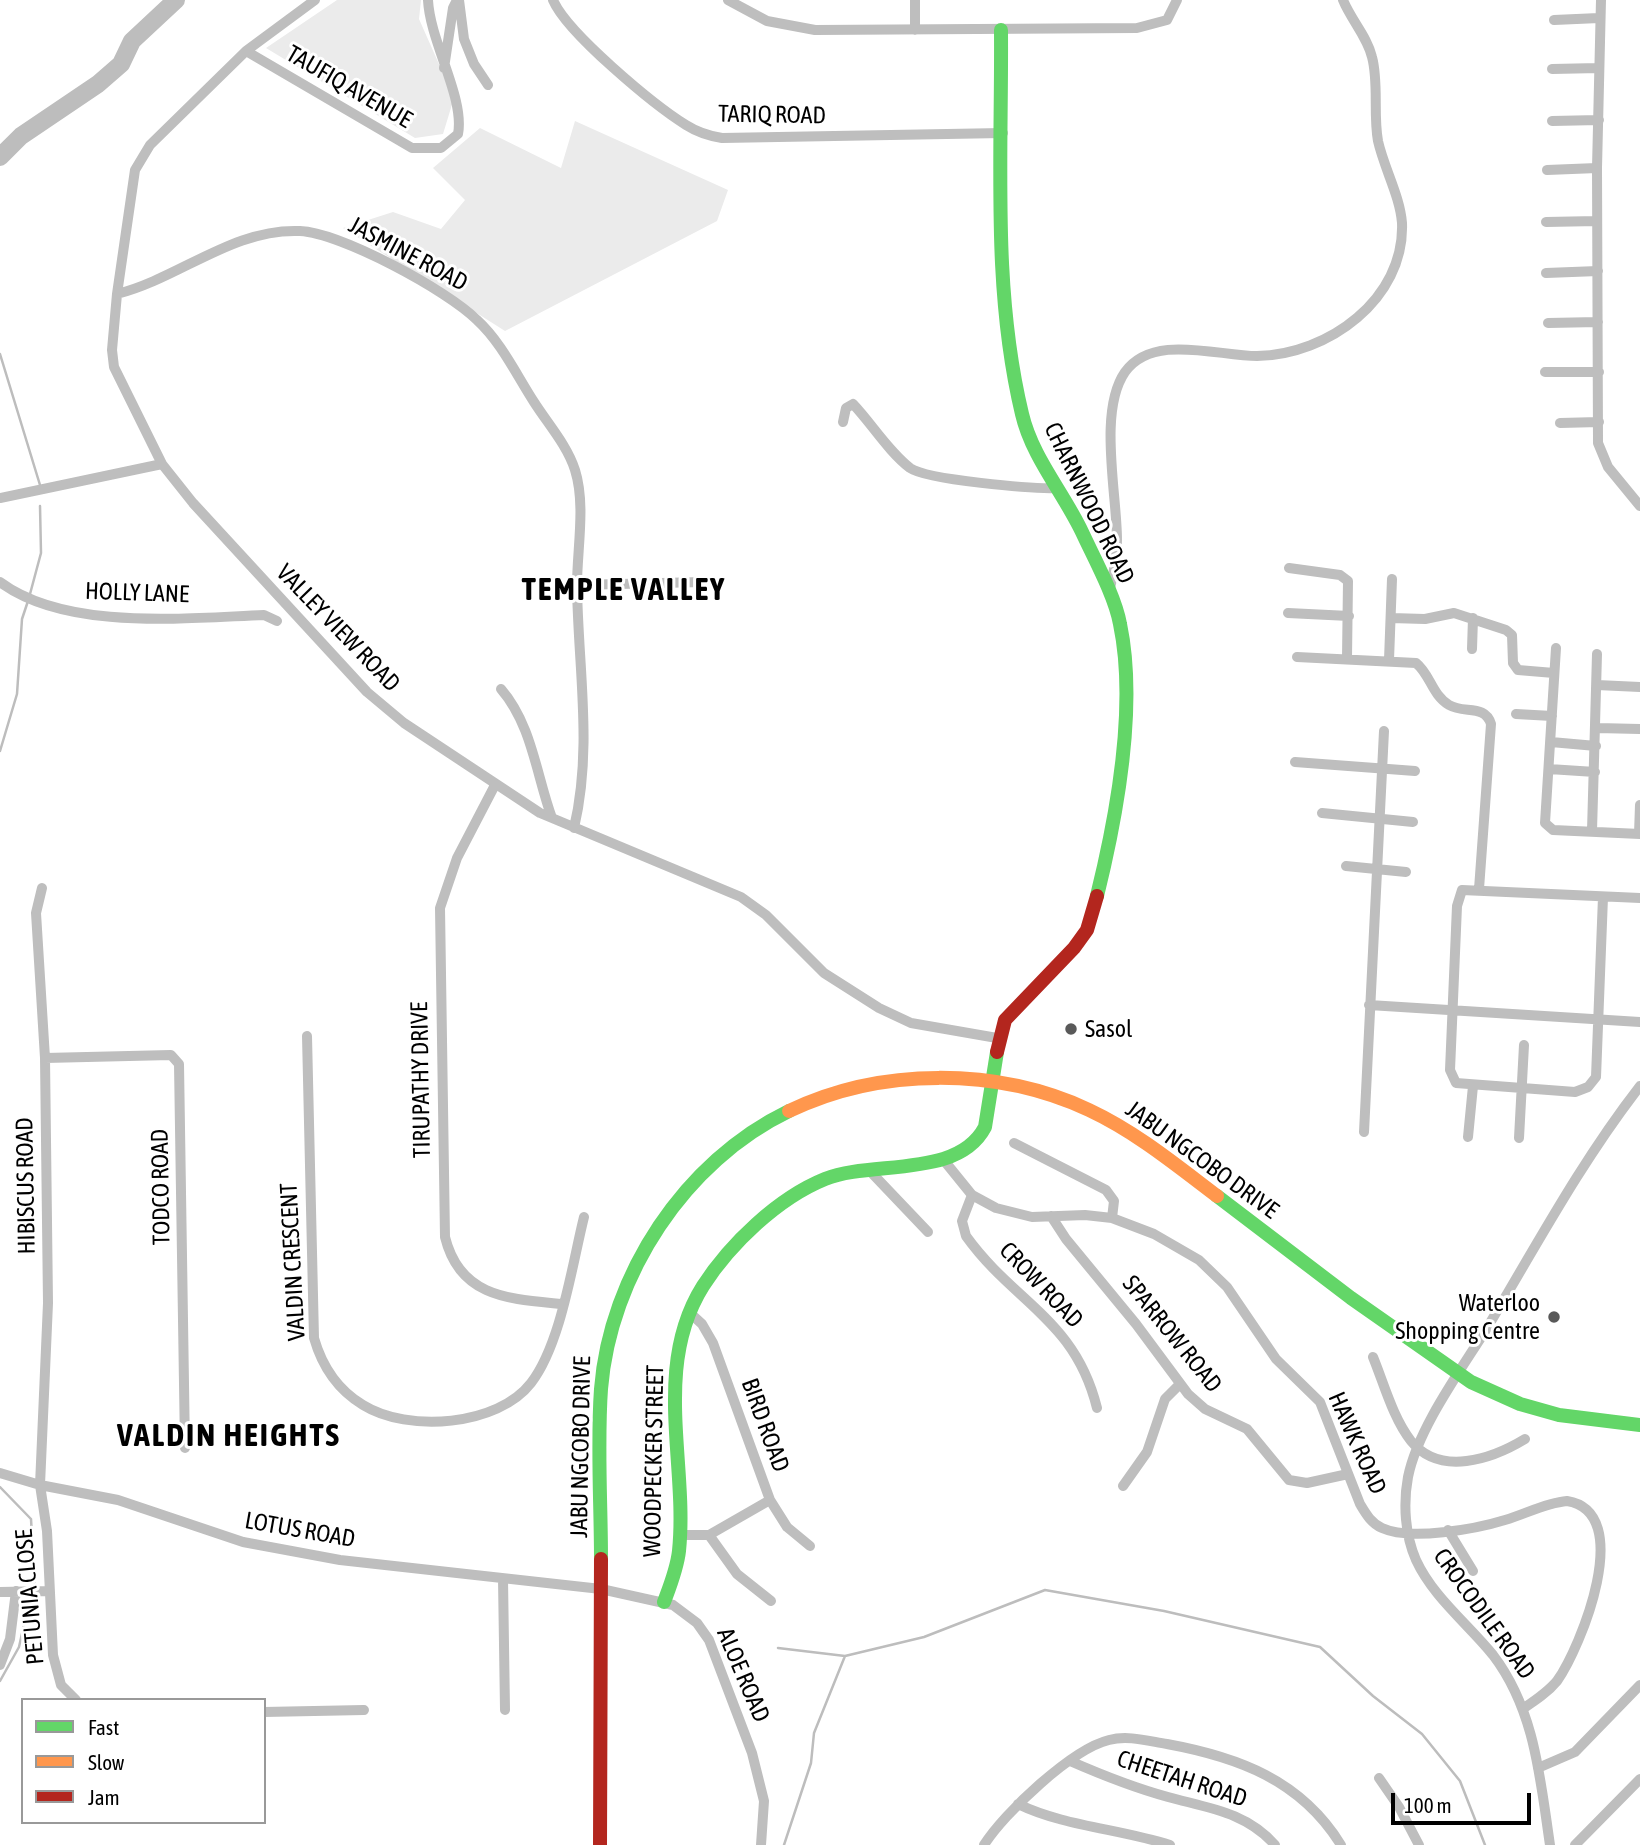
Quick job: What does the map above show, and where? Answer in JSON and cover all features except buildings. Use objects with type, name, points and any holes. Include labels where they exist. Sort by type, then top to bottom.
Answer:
[{"type":"street","name":"VALLEY VIEW ROAD","points":[[315,0],[246,51],[142,157],[131,183],[112,350],[114,367],[162,464],[209,522],[367,692],[404,723],[495,785],[552,818],[748,901],[824,973],[897,1018],[935,1028],[997,1038]]},
{"type":"street","name":"TAUFIQ AVENUE","points":[[246,51],[412,148],[441,148],[458,134],[457,108],[432,32],[428,0]]},
{"type":"street","points":[[444,68],[453,8],[458,0]]},
{"type":"street","points":[[458,0],[464,39],[474,64],[488,85]]},
{"type":"street","name":"TARIQ ROAD","points":[[553,0],[574,33],[664,109],[704,134],[722,138],[1003,133]]},
{"type":"street","points":[[728,0],[751,15],[790,27],[915,30],[1137,28],[1159,24],[1171,15],[1177,0]]},
{"type":"street","points":[[915,0],[915,30]]},
{"type":"street","points":[[1109,592],[1117,540],[1112,453],[1114,399],[1126,372],[1145,357],[1166,350],[1254,356],[1295,350],[1334,333],[1358,316],[1377,299],[1393,270],[1402,220],[1376,132],[1373,59],[1343,0]]},
{"type":"street","points":[[1601,0],[1597,169],[1598,443],[1604,459],[1640,506]]},
{"type":"street","points":[[1554,20],[1599,18]]},
{"type":"street","name":"CHARNWOOD ROAD","points":[[992,1084],[997,1038],[1005,1020],[1019,1002],[1074,948],[1087,930],[1106,860],[1128,707],[1123,639],[1109,592],[1082,530],[1023,418],[1008,348],[1002,286],[1001,30]]},
{"type":"street","points":[[1552,69],[1599,68]]},
{"type":"street","points":[[1552,121],[1599,120]]},
{"type":"street","points":[[1547,170],[1597,169]]},
{"type":"street","points":[[1546,222],[1597,221]]},
{"type":"street","name":"JASMINE ROAD","points":[[117,294],[149,285],[246,239],[292,231],[340,239],[450,298],[491,334],[571,460],[578,493],[577,585],[583,692],[583,781],[574,828]]},
{"type":"street","points":[[1546,273],[1598,271]]},
{"type":"street","points":[[1548,323],[1598,322]]},
{"type":"street","points":[[1545,372],[1599,372]]},
{"type":"street","points":[[842,422],[846,408],[853,404],[898,457],[925,475],[1028,489],[1058,488]]},
{"type":"street","points":[[1560,423],[1599,422]]},
{"type":"street","points":[[0,498],[162,464]]},
{"type":"street","points":[[1289,568],[1346,579],[1350,584],[1346,658]]},
{"type":"street","points":[[1389,660],[1392,579]]},
{"type":"street","name":"HOLLY LANE","points":[[0,582],[36,599],[95,617],[264,615],[277,621]]},
{"type":"street","points":[[577,585],[703,582]]},
{"type":"street","points":[[1288,613],[1349,616]]},
{"type":"street","points":[[1391,618],[1425,619],[1454,613],[1473,618],[1512,635],[1513,663],[1518,670],[1554,673]]},
{"type":"street","points":[[1472,649],[1473,618]]},
{"type":"street","points":[[1556,648],[1547,826],[1553,830],[1639,834],[1640,805]]},
{"type":"street","points":[[1592,831],[1597,654]]},
{"type":"street","points":[[1297,657],[1416,663],[1444,702],[1457,709],[1483,712],[1490,720],[1479,889]]},
{"type":"street","points":[[1597,685],[1640,687]]},
{"type":"street","points":[[501,690],[517,708],[526,727],[552,818]]},
{"type":"street","points":[[1516,714],[1552,716]]},
{"type":"street","points":[[1597,728],[1640,729]]},
{"type":"street","points":[[1364,1132],[1384,732]]},
{"type":"street","points":[[1551,742],[1596,746]]},
{"type":"street","points":[[1295,762],[1415,771]]},
{"type":"street","points":[[1549,769],[1595,772]]},
{"type":"street","name":"TIRUPATHY DRIVE","points":[[495,785],[457,859],[440,908],[445,1237],[453,1261],[461,1273],[484,1290],[521,1300],[562,1304]]},
{"type":"street","points":[[1322,813],[1413,822]]},
{"type":"street","points":[[1346,866],[1406,872]]},
{"type":"street","name":"HIBISCUS ROAD","points":[[40,1485],[48,1303],[45,1058],[36,913],[42,888]]},
{"type":"street","points":[[1603,897],[1596,1077],[1588,1087],[1575,1092],[1456,1083],[1451,1076],[1459,893],[1465,888],[1640,898]]},
{"type":"street","points":[[1369,1005],[1640,1022]]},
{"type":"street","name":"VALDIN CRESCENT","points":[[307,1036],[311,1321],[318,1352],[339,1385],[364,1406],[398,1418],[451,1420],[497,1410],[520,1395],[540,1369],[550,1350],[584,1217]]},
{"type":"street","points":[[1519,1138],[1524,1045]]},
{"type":"street","name":"TODCO ROAD","points":[[45,1058],[171,1055],[179,1064],[185,1448]]},
{"type":"street","name":"JABU NGCOBO DRIVE","points":[[600,1845],[599,1436],[605,1347],[630,1278],[673,1207],[701,1175],[745,1138],[793,1108],[819,1097],[850,1087],[905,1080],[992,1084],[1046,1094],[1104,1118],[1130,1133],[1458,1374],[1481,1388],[1540,1410],[1595,1422],[1640,1425]]},
{"type":"street","name":"WOODPECKER STREET","points":[[664,1602],[677,1562],[680,1535],[676,1385],[678,1354],[690,1312],[702,1287],[728,1253],[769,1217],[818,1182],[868,1169],[942,1158],[967,1149],[979,1137],[986,1121],[992,1084]]},
{"type":"street","points":[[1468,1138],[1473,1086]]},
{"type":"street","name":"CROCODILE ROAD","points":[[1550,1845],[1538,1768],[1524,1708],[1493,1656],[1423,1573],[1408,1532],[1408,1477],[1418,1448],[1458,1374],[1580,1169],[1640,1086]]},
{"type":"street","points":[[1014,1143],[1106,1190],[1114,1201],[1112,1218]]},
{"type":"street","name":"HAWK ROAD","points":[[942,1158],[972,1195],[1009,1213],[1032,1217],[1112,1218],[1179,1247],[1222,1281],[1276,1359],[1320,1402],[1360,1504],[1376,1524],[1385,1529],[1408,1532],[1448,1530],[1498,1522],[1567,1501],[1585,1506],[1593,1516],[1598,1530],[1595,1593],[1586,1626],[1556,1682],[1524,1708]]},
{"type":"street","points":[[868,1169],[928,1232]]},
{"type":"street","name":"CROW ROAD","points":[[972,1195],[962,1220],[967,1237],[1074,1350],[1090,1381],[1097,1408]]},
{"type":"street","name":"SPARROW ROAD","points":[[1051,1216],[1180,1384],[1205,1409],[1247,1429],[1275,1467],[1289,1480],[1307,1483],[1348,1474]]},
{"type":"street","name":"BIRD ROAD","points":[[690,1312],[702,1324],[713,1343],[770,1500],[787,1527],[810,1546]]},
{"type":"street","points":[[1373,1357],[1404,1431],[1418,1448],[1441,1460],[1459,1463],[1488,1457],[1525,1439]]},
{"type":"street","points":[[1123,1486],[1147,1452],[1166,1399],[1180,1384]]},
{"type":"street","name":"LOTUS ROAD","points":[[0,1473],[40,1485],[118,1500],[243,1542],[340,1560],[601,1589]]},
{"type":"street","name":"PETUNIA CLOSE","points":[[40,1485],[47,1531],[49,1591],[57,1673],[61,1685],[74,1698]]},
{"type":"street","points":[[680,1535],[709,1535],[770,1500]]},
{"type":"street","points":[[1448,1530],[1473,1571]]},
{"type":"street","points":[[709,1535],[737,1574],[771,1601]]},
{"type":"street","points":[[503,1579],[505,1710]]},
{"type":"street","name":"ALOE ROAD","points":[[601,1589],[664,1602],[682,1610],[697,1623],[717,1658],[761,1784],[764,1817],[761,1845]]},
{"type":"street","points":[[0,1665],[10,1639],[16,1591]]},
{"type":"street","points":[[0,1592],[49,1591]]},
{"type":"street","points":[[1538,1768],[1575,1752],[1640,1685]]},
{"type":"street","points":[[266,1712],[364,1710]]},
{"type":"street","points":[[984,1845],[1018,1804],[1070,1761],[1098,1743],[1118,1738],[1224,1756],[1252,1767],[1292,1791],[1326,1824],[1341,1845]]},
{"type":"street","name":"CHEETAH ROAD","points":[[1070,1761],[1167,1797],[1228,1812],[1257,1828],[1275,1845]]},
{"type":"street","points":[[1379,1778],[1399,1807],[1419,1845]]},
{"type":"street","points":[[1575,1845],[1640,1779]]},
{"type":"street","points":[[1018,1804],[1046,1816],[1135,1834],[1170,1845]]},
{"type":"shaded area","points":[[337,0],[421,0],[419,19],[454,98],[443,134],[415,138],[266,48]]},
{"type":"shaded area","points":[[575,121],[728,190],[717,221],[505,331],[343,228],[393,212],[441,229],[465,200],[433,168],[480,128],[561,168]]},
{"type":"waterway","points":[[0,157],[21,136],[98,84],[121,64],[132,41],[176,0]]},
{"type":"waterway","points":[[0,354],[40,485]]},
{"type":"waterway","points":[[30,594],[41,553],[40,506]]},
{"type":"waterway","points":[[0,751],[17,694],[22,619],[28,601]]},
{"type":"waterway","points":[[0,1487],[31,1519],[35,1587]]},
{"type":"waterway","points":[[778,1648],[845,1656],[924,1637],[1045,1590],[1164,1611],[1320,1647],[1373,1696],[1422,1734],[1460,1781],[1485,1845]]},
{"type":"waterway","points":[[0,1681],[19,1647],[29,1602]]},
{"type":"waterway","points":[[784,1845],[811,1763],[814,1733],[845,1656]]},
{"type":"traffic: fast","points":[[1001,30],[1002,271],[1006,319],[1022,414],[1040,460],[1074,517],[1109,589],[1120,624],[1125,656],[1125,724],[1118,796],[1097,896]]},
{"type":"traffic: fast","points":[[664,1602],[675,1571],[681,1518],[675,1416],[679,1349],[688,1317],[703,1286],[741,1239],[773,1210],[807,1187],[844,1173],[935,1161],[955,1154],[972,1143],[985,1127],[997,1052]]},
{"type":"traffic: fast","points":[[601,1559],[601,1389],[607,1346],[637,1264],[659,1226],[686,1191],[717,1160],[751,1133],[789,1111]]},
{"type":"traffic: fast","points":[[1217,1196],[1351,1298],[1471,1382],[1520,1404],[1559,1415],[1640,1425]]},
{"type":"traffic: slow","points":[[789,1111],[861,1086],[900,1080],[978,1080],[1016,1086],[1089,1110],[1123,1128],[1217,1196]]},
{"type":"traffic: jam","points":[[997,1052],[1005,1020],[1074,948],[1087,930],[1097,896]]},
{"type":"traffic: jam","points":[[600,1845],[601,1559]]},
{"type":"place","name":"Sasol","points":[[1071,1029]]},
{"type":"place","name":"Waterloo Shopping Centre","points":[[1554,1317]]},
{"type":"district","name":"TEMPLE VALLEY","points":[[624,590]]},
{"type":"district","name":"VALDIN HEIGHTS","points":[[229,1436]]}]
